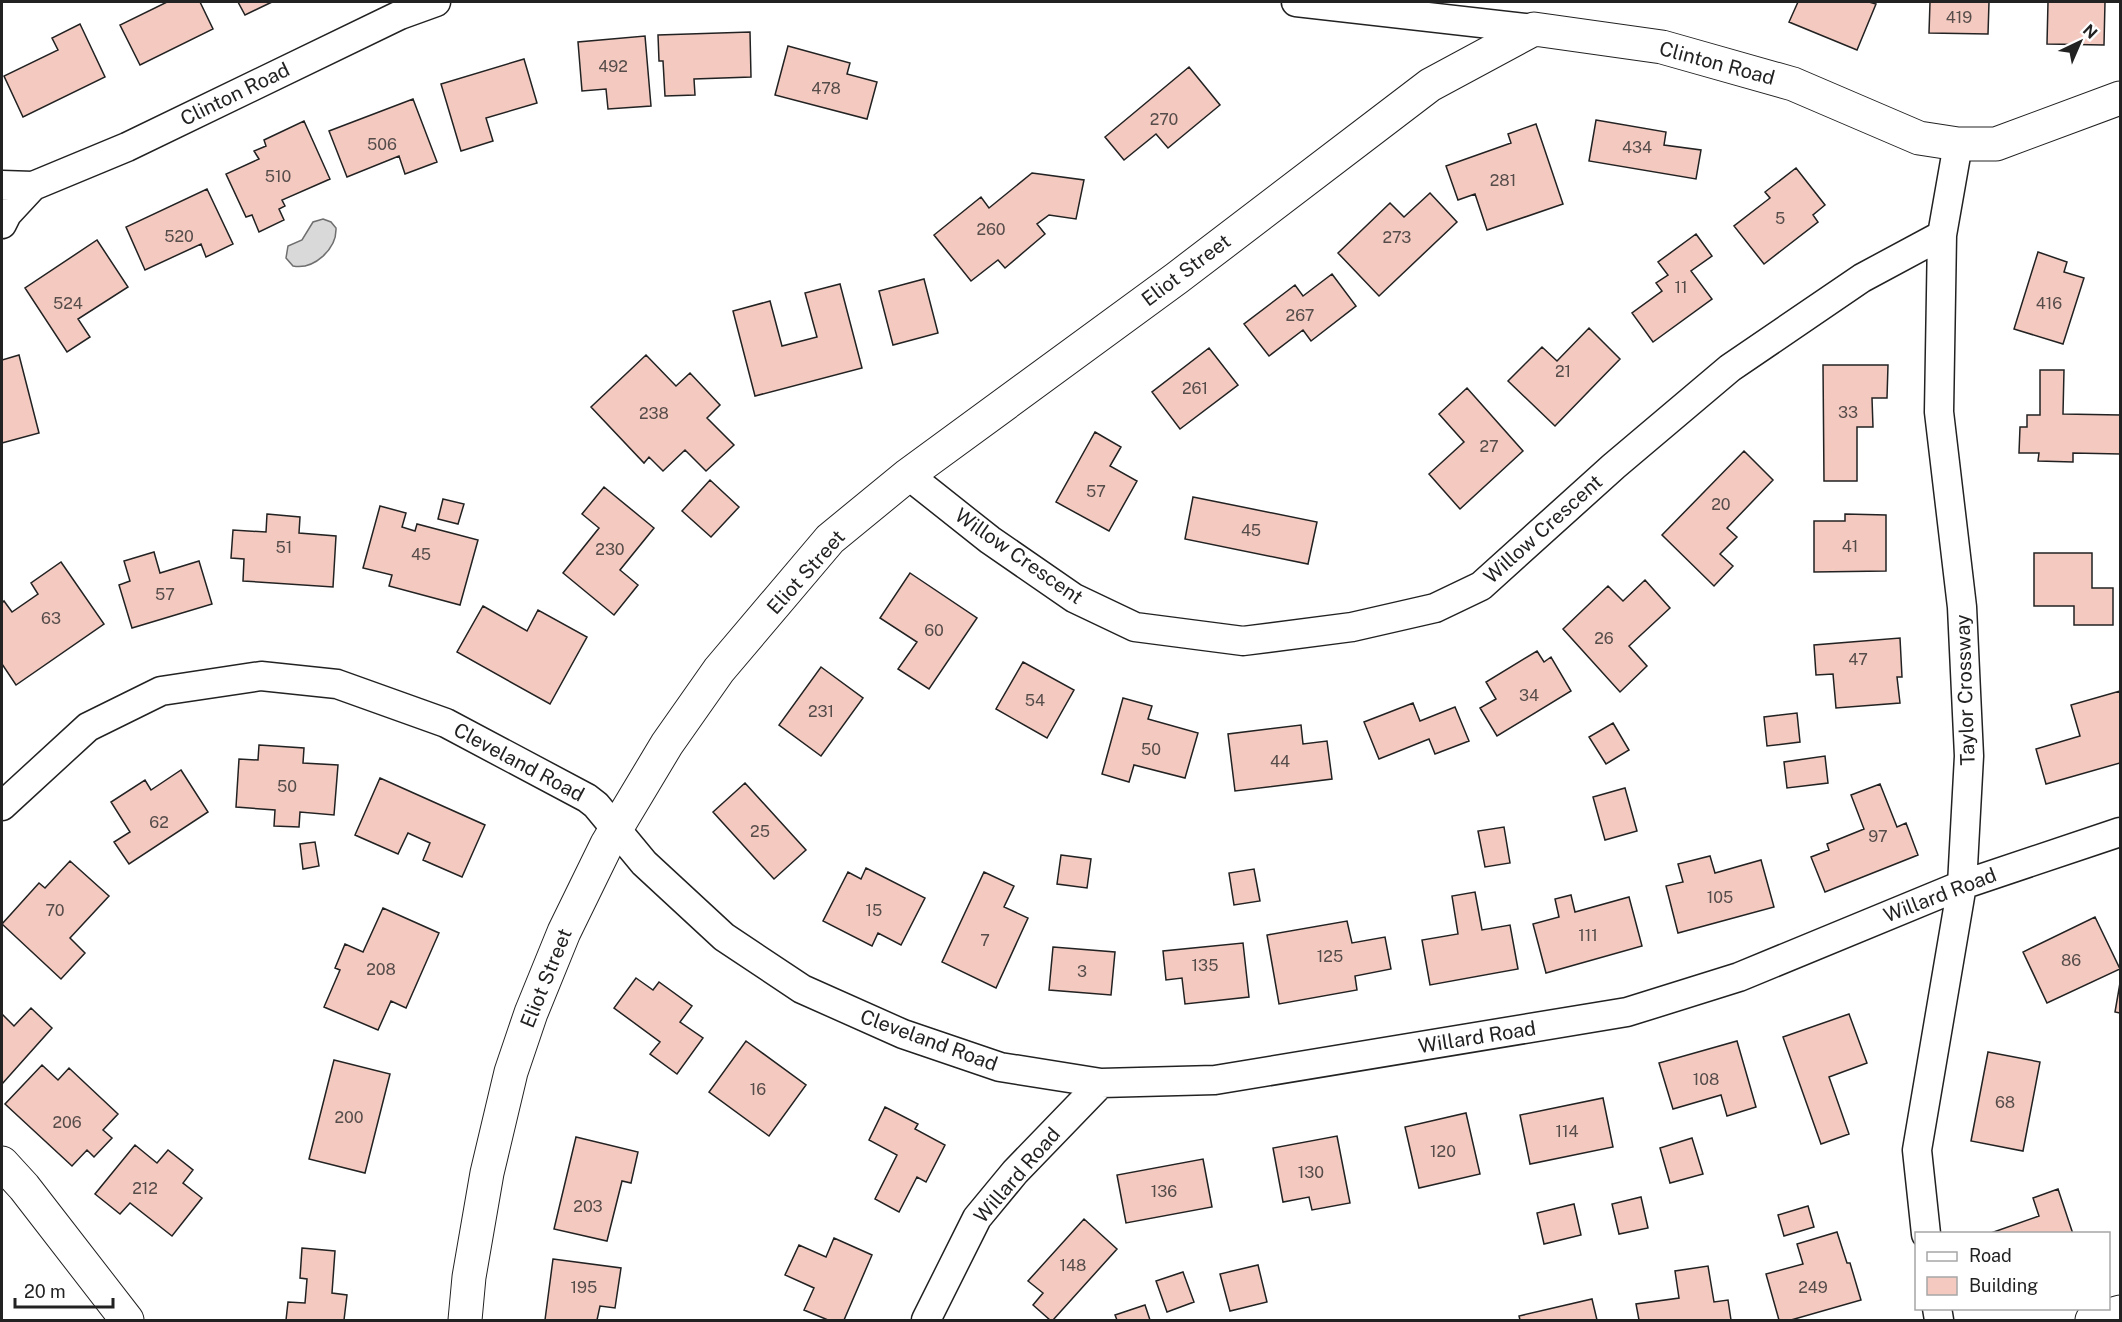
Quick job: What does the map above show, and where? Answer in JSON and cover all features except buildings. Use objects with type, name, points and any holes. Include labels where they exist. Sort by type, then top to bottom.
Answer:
[{"type":"street","name":"Clinton Road","points":[[2,185],[33,186],[127,147],[400,15],[436,2]]},
{"type":"street","name":"Clinton Road","points":[[1296,2],[1534,29],[1662,47],[1793,84],[1919,138],[1958,144],[1996,144],[2121,98]]},
{"type":"street","name":"Eliot Street","points":[[465,1320],[469,1278],[487,1173],[511,1072],[531,1013],[555,952],[616,828],[667,744],[719,670],[830,539],[908,475],[1177,278],[1430,85],[1534,29]]},
{"type":"street","name":"Taylor Crossway","points":[[1926,1232],[1917,1150],[1962,885],[1969,756],[1962,607],[1939,412],[1942,235],[1958,144]]},
{"type":"street","name":"Clinton Road","points":[[2,224],[7,214],[33,186]]},
{"type":"street","name":"Willow Crescent","points":[[908,475],[990,540],[1074,598],[1135,627],[1243,642],[1352,627],[1435,608],[1481,586],[1614,466],[1730,368],[1862,278],[1942,235]]},
{"type":"street","name":"Cleveland Road","points":[[2,806],[88,727],[161,691],[261,676],[337,684],[446,723],[587,798],[596,805],[644,863],[724,936],[802,989],[903,1034],[1000,1067],[1101,1083]]},
{"type":"street","name":"Willard Road","points":[[926,1320],[977,1218],[1015,1172],[1101,1083],[1215,1080],[1627,1012],[1739,977],[1962,885],[2121,832]]},
{"type":"street","points":[[2,1163],[24,1186],[127,1320]]},
{"type":"street","points":[[2092,1320],[2121,1312]]},
{"type":"shaded area","points":[[323,219],[331,222],[336,228],[333,243],[316,261],[309,265],[293,266],[286,258],[288,246],[302,240],[313,222]]}]
